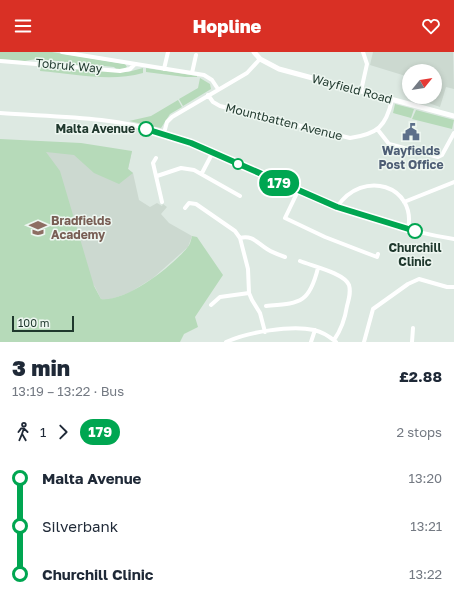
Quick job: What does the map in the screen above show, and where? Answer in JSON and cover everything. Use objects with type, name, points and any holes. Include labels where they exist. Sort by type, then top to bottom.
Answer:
[{"type":"street","name":"Tobruk Way","points":[[62,52],[204,75],[212,80],[218,89]]},
{"type":"street","points":[[164,69],[168,52]]},
{"type":"street","name":"Wayfield Road","points":[[254,52],[260,60],[279,69],[454,116]]},
{"type":"street","points":[[361,91],[367,64],[363,52]]},
{"type":"street","points":[[192,73],[196,55]]},
{"type":"street","points":[[164,133],[167,122],[172,117],[246,73],[260,60]]},
{"type":"street","name":"Tobruk Way","points":[[0,61],[120,71],[130,69],[135,64]]},
{"type":"street","name":"Mountbatten Avenue","points":[[208,95],[213,102],[220,106],[350,138],[366,135],[378,130]]},
{"type":"street","points":[[392,100],[386,121],[378,130],[389,144],[438,157],[442,155],[454,133]]},
{"type":"street","points":[[0,113],[95,119],[121,123],[164,133],[213,152],[337,207],[408,229],[454,239]]},
{"type":"street","points":[[202,172],[213,152]]},
{"type":"street","points":[[156,158],[154,163],[162,202]]},
{"type":"street","points":[[157,176],[181,168],[202,172],[240,196]]},
{"type":"street","points":[[404,202],[454,182]]},
{"type":"street","points":[[337,207],[352,190],[359,187],[374,185],[392,190],[404,202],[409,216],[408,229]]},
{"type":"street","points":[[298,191],[285,218],[377,257],[378,254]]},
{"type":"street","points":[[185,208],[189,202],[196,204],[235,230],[240,238],[248,269],[252,300],[260,313],[265,332]]},
{"type":"street","points":[[240,238],[246,236],[253,238],[266,248],[285,257]]},
{"type":"street","points":[[226,342],[246,335],[297,329],[322,332],[335,341],[346,313],[350,294],[349,286],[340,276],[300,261]]},
{"type":"street","points":[[266,306],[297,303],[304,299],[310,290],[318,268]]},
{"type":"street","points":[[364,342],[372,311],[408,284],[420,279],[447,287],[454,287]]},
{"type":"street","points":[[211,305],[220,297],[250,293]]},
{"type":"street","points":[[412,342],[413,328]]},
{"type":"street","points":[[311,342],[315,330]]},
{"type":"shaded area","points":[[373,52],[453,52],[454,89],[446,87],[442,100],[442,64],[402,64],[402,75],[370,65]]},
{"type":"shaded area","points":[[431,104],[441,104],[440,107]]},
{"type":"shaded area","points":[[132,151],[128,169],[133,173],[139,200],[150,207],[157,203],[162,206],[163,204],[167,207],[161,214],[169,223],[192,236],[188,247],[153,278],[129,293],[108,300],[101,299],[95,287],[0,152]]},
{"type":"green space","points":[[0,52],[52,52],[125,64],[127,67],[124,69],[116,69],[114,67],[85,64],[83,66],[76,65],[75,63],[48,60],[44,63],[38,62],[36,59],[25,61],[0,59]]},
{"type":"green space","points":[[41,66],[128,72],[143,68],[143,73],[131,76],[105,77],[40,71]]},
{"type":"green space","points":[[146,68],[197,76],[197,77],[146,72]]},
{"type":"green space","points":[[200,78],[210,84],[211,89],[183,106],[179,99],[198,88]]},
{"type":"green space","points":[[178,100],[182,107],[170,114],[161,128],[129,121],[151,116]]},
{"type":"green space","points":[[395,104],[414,109],[411,118],[393,113]]},
{"type":"green space","points":[[416,110],[454,120],[452,129],[412,119]]},
{"type":"green space","points":[[0,139],[81,143],[132,151],[128,169],[133,173],[119,184],[94,173],[74,155],[46,152],[60,171],[94,286],[101,299],[123,295],[148,282],[180,256],[189,245],[192,236],[197,237],[223,275],[195,317],[198,327],[184,334],[180,342],[0,342]]},
{"type":"bus line","name":"179","points":[[146,129],[164,133],[191,143],[337,207],[361,216],[415,231]]},
{"type":"place","name":"Malta Avenue","points":[[146,129]]},
{"type":"place","name":"Wayfields Post Office","points":[[411,132]]},
{"type":"place","name":"Bradfields Academy","points":[[38,228]]},
{"type":"place","name":"Churchill Clinic","points":[[415,231]]}]
